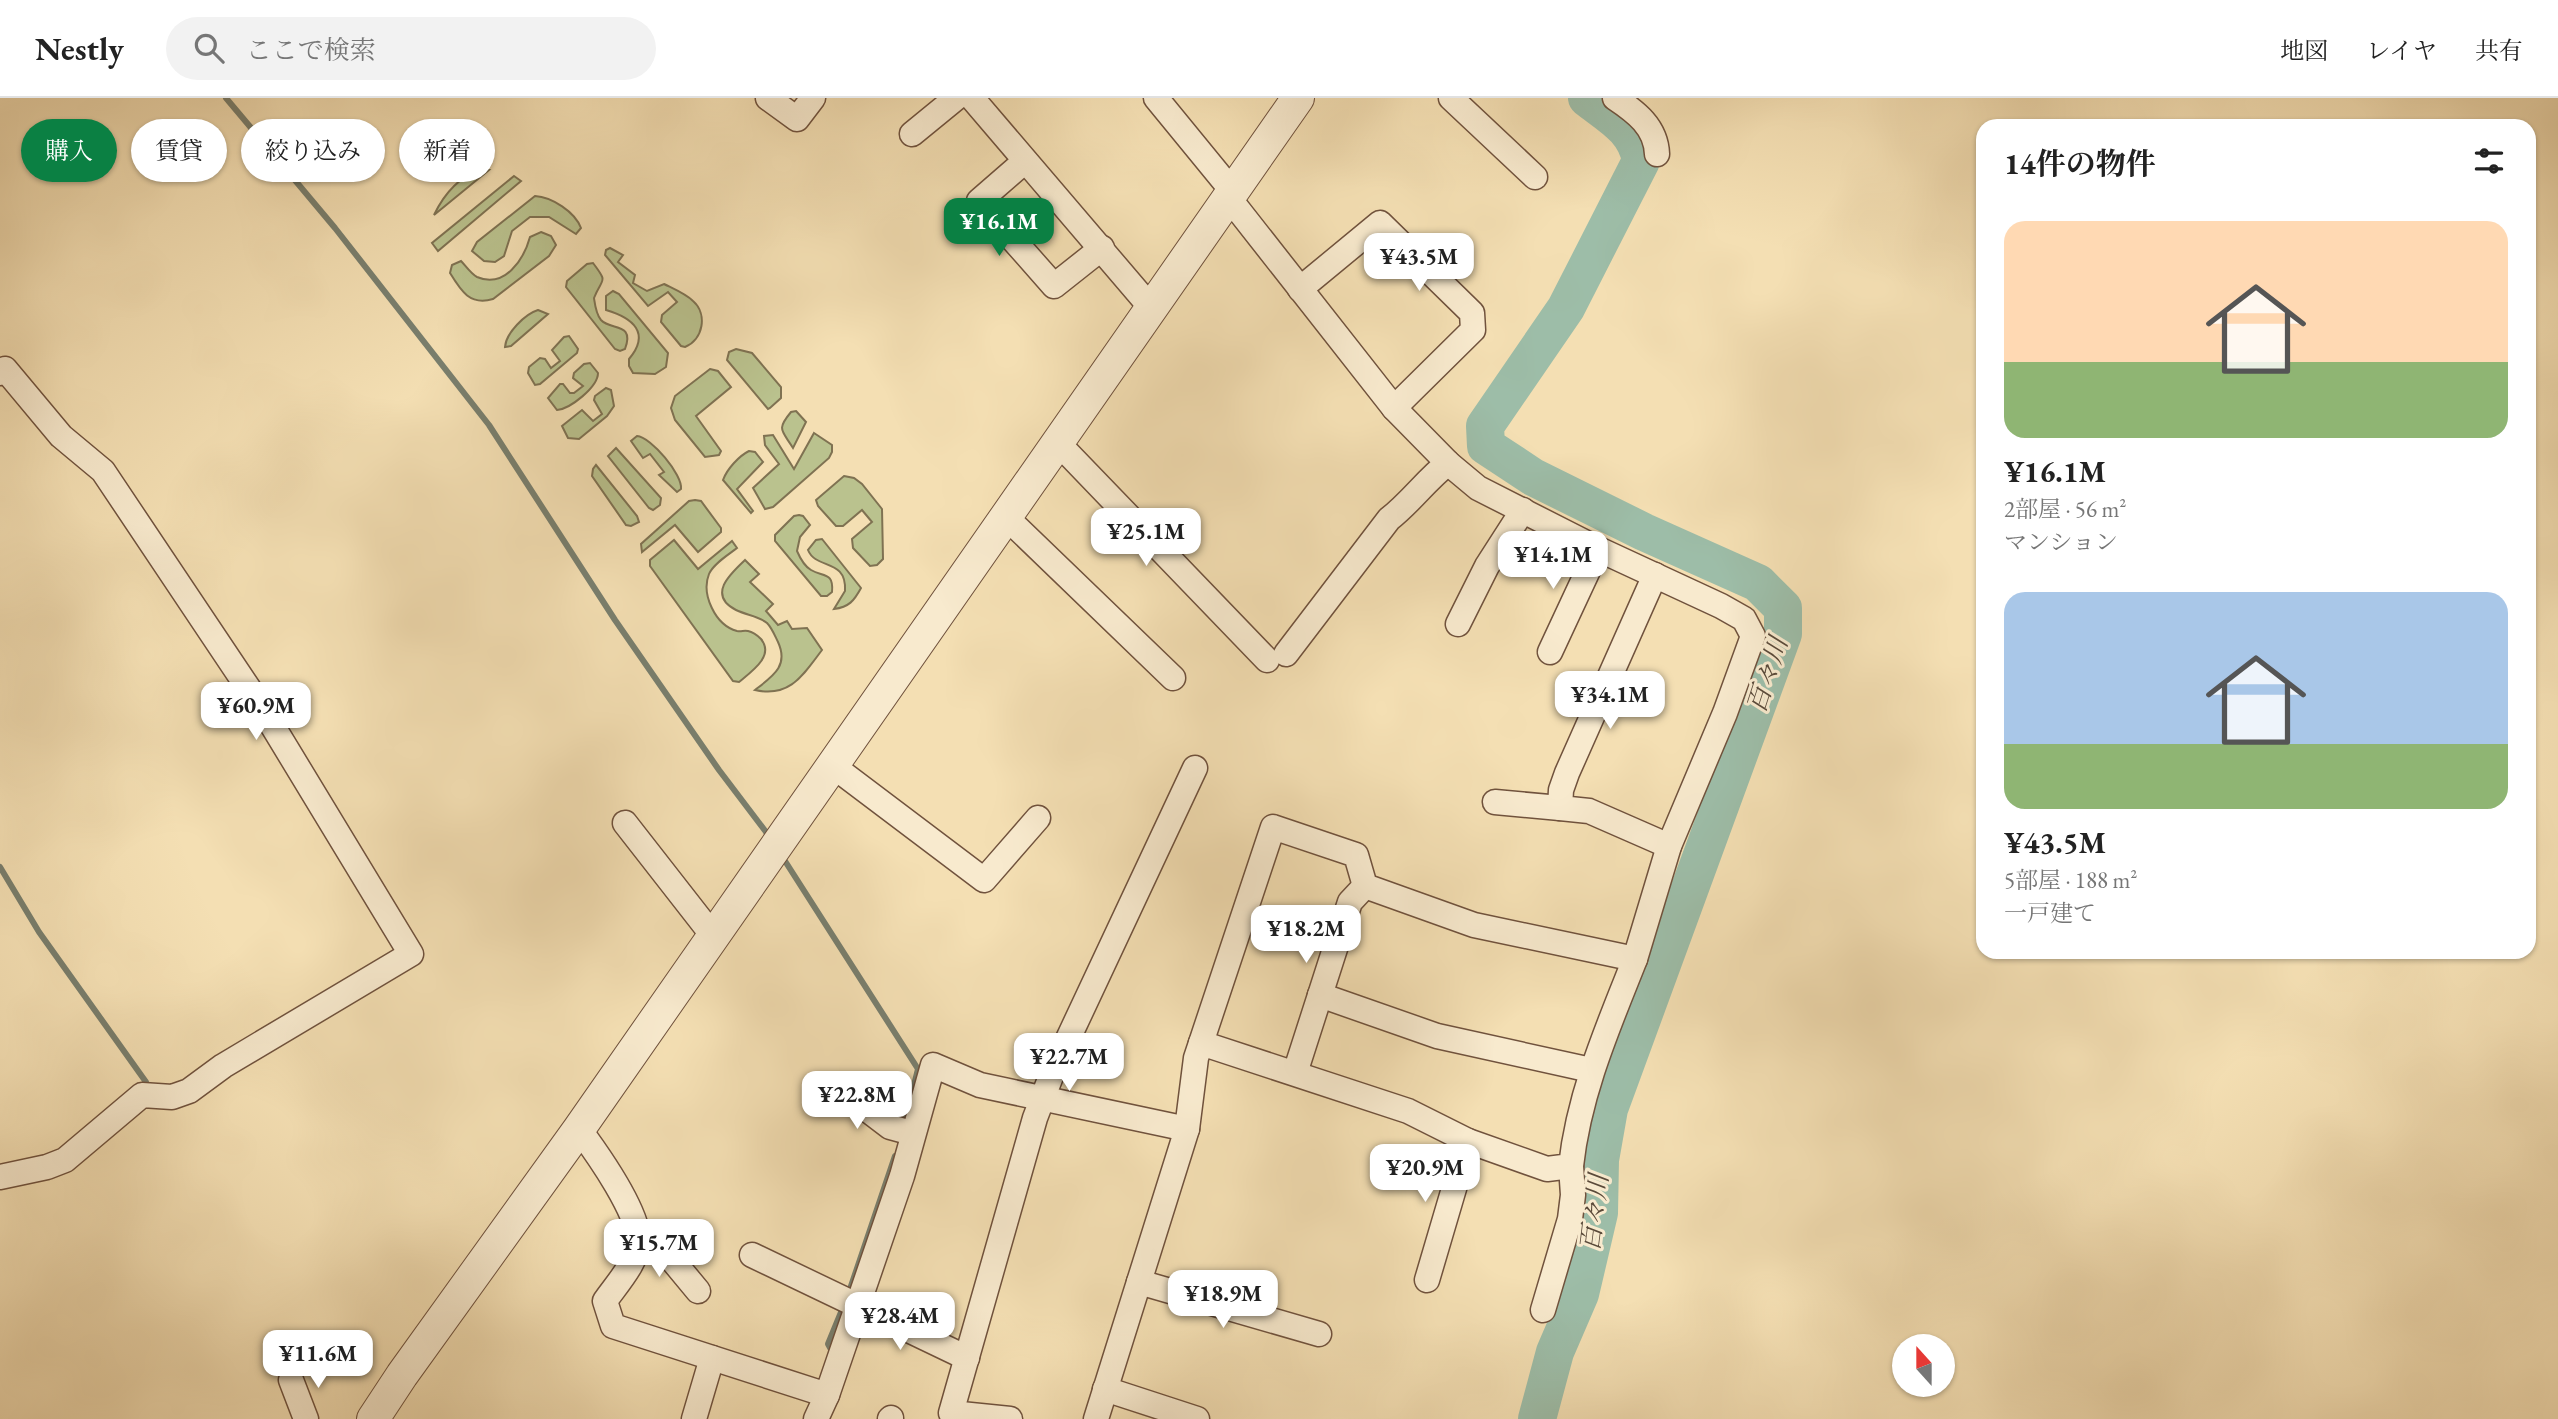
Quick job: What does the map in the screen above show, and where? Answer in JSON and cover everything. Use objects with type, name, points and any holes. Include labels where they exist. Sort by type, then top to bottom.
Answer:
[{"type":"street","points":[[768,98],[797,119],[813,98]]},
{"type":"street","points":[[912,134],[956,98]]},
{"type":"street","points":[[972,98],[1153,310]]},
{"type":"street","points":[[1156,98],[1394,408],[1448,463],[1478,488],[1744,619],[1753,636],[1725,713],[1669,846],[1635,959],[1591,1070],[1575,1127],[1570,1219],[1543,1310]]},
{"type":"street","points":[[373,1419],[834,766],[1298,98]]},
{"type":"street","points":[[1451,98],[1535,177]]},
{"type":"street","points":[[1615,98],[1632,109],[1650,129],[1657,141],[1657,154]]},
{"type":"street","points":[[1026,161],[979,201],[1054,286],[1101,248]]},
{"type":"street","points":[[1300,289],[1380,223],[1472,313],[1473,330],[1394,408]]},
{"type":"street","points":[[0,373],[5,369],[61,436],[103,471],[263,710],[411,954],[223,1066],[189,1091],[172,1097],[152,1096],[65,1160],[47,1167],[0,1177]]},
{"type":"street","points":[[1059,444],[1276,657],[1389,519],[1409,503],[1429,478],[1448,463]]},
{"type":"street","points":[[1458,624],[1487,566],[1523,510]]},
{"type":"street","points":[[1007,518],[1173,678]]},
{"type":"street","points":[[1550,652],[1598,549]]},
{"type":"street","points":[[1560,808],[1566,773],[1655,575]]},
{"type":"street","points":[[834,766],[984,880],[1038,818]]},
{"type":"street","points":[[1010,1419],[951,1413],[1035,1118],[1195,768]]},
{"type":"street","points":[[1495,802],[1589,811],[1669,846]]},
{"type":"street","points":[[625,823],[714,937]]},
{"type":"street","points":[[1096,1419],[1187,1129],[1196,1059],[1201,1042],[1273,827],[1356,855],[1365,886]]},
{"type":"street","points":[[1365,886],[1474,925],[1635,959]]},
{"type":"street","points":[[1295,1073],[1350,902],[1365,886]]},
{"type":"street","points":[[1320,995],[1437,1036],[1591,1070]]},
{"type":"street","points":[[1201,1042],[1408,1111],[1468,1141],[1547,1170],[1571,1166]]},
{"type":"street","points":[[817,1419],[838,1361],[848,1302],[902,1177],[904,1131],[933,1065],[980,1085],[1187,1129]]},
{"type":"street","points":[[844,1092],[904,1131]]},
{"type":"street","points":[[579,1129],[606,1166],[631,1215],[638,1243],[630,1264],[605,1301],[613,1326],[827,1395]]},
{"type":"street","points":[[1427,1280],[1468,1141]]},
{"type":"street","points":[[638,1243],[669,1256],[698,1291]]},
{"type":"street","points":[[751,1255],[967,1358]]},
{"type":"street","points":[[1139,1282],[1319,1334]]},
{"type":"street","points":[[694,1419],[712,1358]]},
{"type":"street","points":[[291,1380],[306,1419]]},
{"type":"street","points":[[1105,1389],[1198,1419]]},
{"type":"green space","points":[[514,176],[521,181],[438,251],[432,243]]},
{"type":"green space","points":[[460,182],[474,182],[434,215],[442,200]]},
{"type":"green space","points":[[535,196],[562,206],[574,216],[581,228],[576,234],[549,217],[530,217],[512,231],[504,256],[495,262],[484,261],[472,251],[477,242]]},
{"type":"green space","points":[[541,232],[551,236],[556,245],[549,256],[493,299],[472,299],[462,291],[450,273],[452,265],[461,261],[477,277],[496,279],[512,270],[530,237]]},
{"type":"green space","points":[[610,248],[623,255],[618,262],[635,275],[633,283],[647,291],[664,284],[687,296],[698,306],[701,326],[691,344],[681,346],[661,322],[662,315],[677,302],[668,292],[648,306],[605,255]]},
{"type":"green space","points":[[593,263],[603,280],[594,298],[598,315],[605,323],[621,328],[627,335],[625,349],[620,351],[615,349],[566,287],[567,281],[587,264]]},
{"type":"green space","points":[[613,291],[619,294],[668,353],[666,367],[655,374],[633,373],[629,366],[639,334],[631,322],[606,310],[606,296]]},
{"type":"green space","points":[[538,310],[548,314],[511,346],[505,347],[517,325]]},
{"type":"green space","points":[[569,336],[578,349],[577,353],[540,384],[535,385],[528,373],[529,367],[540,358],[545,359],[551,368],[560,361],[552,350],[564,337]]},
{"type":"green space","points":[[736,349],[752,353],[781,387],[781,398],[770,408],[768,409],[727,360],[729,352]]},
{"type":"green space","points":[[590,363],[598,373],[593,385],[576,402],[557,410],[548,398],[560,384],[570,393],[583,386],[573,378],[574,373],[584,364]]},
{"type":"green space","points":[[710,369],[718,371],[731,387],[696,416],[721,451],[719,455],[705,457],[675,420],[671,408],[675,396]]},
{"type":"green space","points":[[606,388],[611,390],[614,406],[607,416],[579,439],[568,438],[562,426],[582,410],[593,421],[602,414],[594,400],[595,396]]},
{"type":"green space","points":[[796,411],[806,422],[793,448],[782,427],[791,412]]},
{"type":"green space","points":[[814,433],[832,445],[829,458],[773,507],[765,509],[753,488],[779,464],[765,445],[764,436],[773,435],[794,469]]},
{"type":"green space","points":[[637,436],[650,443],[672,466],[681,489],[677,492],[659,475],[664,472],[650,454],[643,458],[631,441]]},
{"type":"green space","points":[[616,448],[661,498],[660,505],[653,510],[608,456]]},
{"type":"green space","points":[[749,451],[755,452],[763,462],[737,489],[753,511],[751,513],[723,480],[734,463]]},
{"type":"green space","points":[[596,465],[639,522],[626,525],[592,476]]},
{"type":"green space","points":[[844,476],[854,478],[862,484],[882,509],[883,559],[877,565],[870,566],[853,548],[852,539],[872,522],[862,510],[843,526],[836,526],[818,506],[816,500]]},
{"type":"green space","points":[[689,501],[701,501],[721,528],[721,532],[698,552],[675,525],[642,552],[641,544]]},
{"type":"green space","points":[[799,515],[810,525],[800,537],[797,551],[809,568],[827,576],[831,581],[832,592],[827,596],[821,596],[775,541],[775,535],[794,516]]},
{"type":"green space","points":[[822,539],[861,588],[844,607],[834,609],[845,591],[841,573],[817,560],[808,550],[816,540]]},
{"type":"green space","points":[[674,540],[698,569],[732,541],[737,548],[711,570],[707,590],[712,608],[722,622],[737,631],[754,633],[765,645],[760,663],[739,682],[733,681],[650,566],[650,560]]},
{"type":"green space","points":[[745,560],[759,574],[750,582],[773,604],[766,611],[778,625],[787,621],[792,629],[807,628],[822,650],[802,676],[778,691],[755,690],[773,675],[782,658],[772,630],[764,621],[736,610],[723,598],[722,591],[728,578]]},
{"type":"waterway","points":[[226,98],[335,228],[489,425],[615,620],[719,770],[769,836]]},
{"type":"waterway","name":"百々川","points":[[1537,1419],[1555,1352],[1580,1294],[1599,1213],[1600,1160],[1609,1109],[1783,634],[1783,608],[1758,583],[1644,532],[1533,477],[1486,446],[1485,426],[1566,308],[1641,161],[1634,140],[1628,132],[1587,98]]},
{"type":"waterway","points":[[785,861],[918,1069],[905,1122]]},
{"type":"waterway","points":[[0,867],[39,932],[146,1082],[147,1091]]},
{"type":"waterway","points":[[848,1295],[895,1156]]},
{"type":"waterway","points":[[833,1353],[828,1344],[844,1305]]}]
